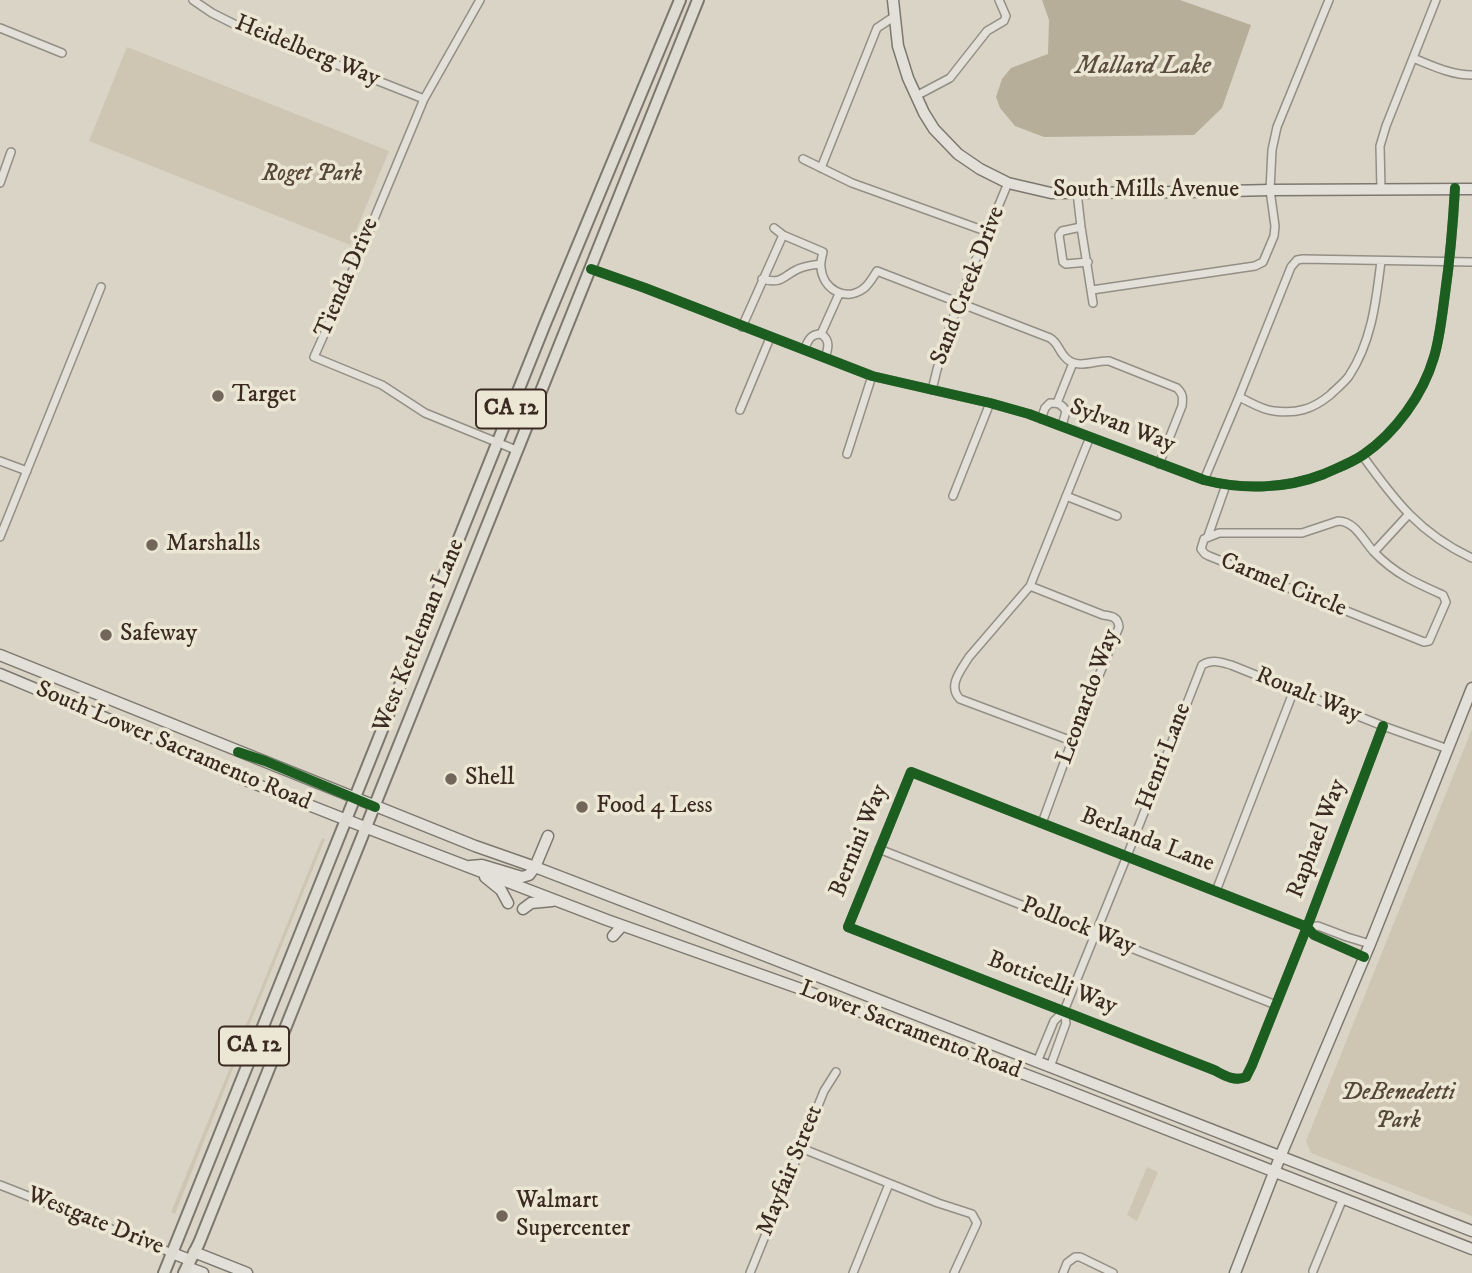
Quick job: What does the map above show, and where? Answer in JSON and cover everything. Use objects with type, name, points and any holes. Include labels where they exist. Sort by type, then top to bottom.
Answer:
[{"type":"main road","name":"West Kettleman Lane","points":[[164,1273],[497,443],[680,0]]},
{"type":"main road","name":"West Kettleman Lane","points":[[189,1263],[367,828],[698,0]]},
{"type":"main road","name":"South Mills Avenue","points":[[893,0],[898,46],[916,96],[934,129],[958,154],[980,169],[1009,183],[1051,193],[1472,189]]},
{"type":"main road","name":"South Lower Sacramento Road","points":[[0,655],[375,807]]},
{"type":"main road","name":"South Lower Sacramento Road","points":[[0,674],[248,781],[346,820]]},
{"type":"main road","points":[[1235,1273],[1472,688]]},
{"type":"main road","name":"Lower Sacramento Road","points":[[375,807],[1472,1231]]},
{"type":"main road","name":"Lower Sacramento Road","points":[[346,820],[622,926],[801,989],[973,1054],[1472,1249]]},
{"type":"main road","points":[[466,866],[482,865],[522,877],[530,875],[548,836]]},
{"type":"main road","points":[[466,866],[490,880],[501,890],[508,903]]},
{"type":"main road","points":[[523,909],[539,901],[566,904]]},
{"type":"main road","points":[[618,938],[622,926]]},
{"type":"main road","name":"Westgate Drive","points":[[172,1253],[189,1263]]},
{"type":"main road","points":[[189,1263],[203,1273]]},
{"type":"main road","points":[[189,1263],[247,1273]]},
{"type":"street","name":"Tienda Drive","points":[[480,0],[424,99],[314,357],[382,385],[425,413],[516,450]]},
{"type":"street","points":[[916,96],[950,78],[987,31],[1004,21],[1006,16],[999,0]]},
{"type":"street","points":[[1092,290],[1260,264],[1268,255],[1275,236],[1270,190],[1272,150],[1277,127],[1329,0]]},
{"type":"street","points":[[1381,189],[1380,146],[1386,125],[1436,0]]},
{"type":"street","name":"Heidelberg Way","points":[[196,1],[236,25],[424,99]]},
{"type":"street","points":[[821,168],[877,28],[895,16]]},
{"type":"street","points":[[0,27],[62,53]]},
{"type":"street","points":[[1413,58],[1444,71],[1472,75]]},
{"type":"street","points":[[0,183],[11,152]]},
{"type":"street","points":[[803,159],[852,183],[988,232]]},
{"type":"street","name":"Sand Creek Drive","points":[[932,390],[939,358],[959,304],[1009,183]]},
{"type":"street","name":"Sylvan Way","points":[[591,270],[645,288],[872,376],[990,403],[1062,426],[1204,480],[1253,487],[1287,484],[1311,479],[1342,467],[1362,455],[1382,439],[1402,417],[1424,382],[1441,326],[1450,260],[1455,188]]},
{"type":"street","points":[[1077,192],[1093,303]]},
{"type":"street","points":[[1081,227],[1062,231],[1059,235],[1063,262],[1088,262]]},
{"type":"street","points":[[774,228],[783,235],[823,251],[821,273],[831,289],[839,293],[849,295],[862,290],[877,271],[1050,338],[1073,363],[1109,361],[1177,388],[1182,392],[1182,405],[1159,464]]},
{"type":"street","points":[[742,327],[783,235]]},
{"type":"street","points":[[1204,480],[1291,267],[1297,260],[1472,261]]},
{"type":"street","points":[[1239,397],[1272,411],[1306,410],[1320,403],[1344,382],[1358,359],[1370,329],[1381,261]]},
{"type":"street","points":[[762,279],[773,282],[781,280],[798,268],[820,264]]},
{"type":"street","points":[[0,537],[101,287]]},
{"type":"street","points":[[821,334],[839,293]]},
{"type":"street","points":[[804,350],[810,337],[821,334]]},
{"type":"street","points":[[821,334],[829,346],[825,358]]},
{"type":"street","points":[[740,410],[770,338]]},
{"type":"street","points":[[1058,402],[1073,363]]},
{"type":"street","points":[[847,454],[872,376]]},
{"type":"street","points":[[1041,419],[1045,408],[1050,403],[1058,402],[1066,411],[1062,426]]},
{"type":"street","points":[[953,496],[990,403]]},
{"type":"street","points":[[1072,741],[960,699],[954,688],[969,657],[1030,586],[1090,437]]},
{"type":"street","points":[[1362,455],[1408,515],[1453,550],[1472,558]]},
{"type":"street","points":[[0,461],[27,471]]},
{"type":"street","points":[[1208,537],[1226,485]]},
{"type":"street","points":[[1066,496],[1117,516]]},
{"type":"street","points":[[1374,552],[1408,515]]},
{"type":"street","name":"Carmel Circle","points":[[1345,521],[1391,568],[1408,580],[1444,596],[1446,602],[1429,641],[1424,642],[1205,554],[1201,549],[1204,539],[1208,537],[1219,533],[1302,533],[1345,521]]},
{"type":"street","name":"Leonardo Way","points":[[1030,586],[1103,615],[1113,616],[1119,627],[1042,822]]},
{"type":"street","name":"Roualt Way","points":[[1207,662],[1215,660],[1231,665],[1448,749]]},
{"type":"street","name":"Henri Lane","points":[[1037,1062],[1054,1021],[1065,1011],[1198,672],[1207,662]]},
{"type":"street","points":[[1216,891],[1294,690]]},
{"type":"street","name":"Raphael Way","points":[[1241,1080],[1246,1077],[1252,1065],[1383,726]]},
{"type":"street","name":"Berlanda Lane","points":[[911,772],[1307,927],[1318,926],[1370,944]]},
{"type":"street","name":"Bernini Way","points":[[848,927],[911,772]]},
{"type":"street","name":"Pollock Way","points":[[879,849],[1276,1004]]},
{"type":"street","name":"Botticelli Way","points":[[848,927],[1234,1080],[1241,1080]]},
{"type":"street","name":"Berlanda Lane","points":[[1307,927],[1314,935],[1364,957]]},
{"type":"street","name":"Henri Lane","points":[[1051,1067],[1066,1023],[1065,1011]]},
{"type":"street","name":"Mayfair Street","points":[[750,1273],[824,1091],[836,1072]]},
{"type":"street","points":[[801,1148],[937,1203],[972,1214],[977,1223],[954,1273]]},
{"type":"street","points":[[853,1273],[889,1184]]},
{"type":"street","name":"Westgate Drive","points":[[0,1185],[172,1253]]},
{"type":"street","points":[[1313,1271],[1343,1198]]},
{"type":"street","points":[[1063,1273],[1067,1263],[1075,1256],[1113,1273]]},
{"type":"green space","name":"Roget Park","points":[[127,47],[389,151],[350,245],[89,141]]},
{"type":"green space","name":"DeBenedetti Park","points":[[1472,729],[1472,1216],[1311,1153],[1306,1141]]},
{"type":"green space","points":[[322,838],[325,839],[247,1031],[244,1030]]},
{"type":"green space","points":[[233,1060],[236,1061],[175,1214],[171,1212]]},
{"type":"green space","points":[[1147,1167],[1158,1172],[1137,1221],[1127,1215]]},
{"type":"water","name":"Mallard Lake","points":[[1042,0],[1180,0],[1251,25],[1222,108],[1194,135],[1044,137],[1015,126],[1000,108],[996,97],[1002,79],[1011,68],[1048,54],[1049,20]]},
{"type":"cycle path","points":[[591,269],[872,376],[1029,414],[1204,480],[1249,486],[1280,485],[1324,474],[1363,455],[1386,436],[1415,399],[1429,371],[1439,334],[1450,255],[1455,188]]},
{"type":"cycle path","points":[[1364,957],[1314,935],[1307,927],[911,772],[848,927],[1229,1077],[1246,1077],[1307,927],[1383,726]]},
{"type":"cycle path","points":[[238,752],[375,807]]},
{"type":"place","name":"Target","points":[[218,396]]},
{"type":"place","name":"Marshalls","points":[[152,545]]},
{"type":"place","name":"Safeway","points":[[106,635]]},
{"type":"place","name":"Shell","points":[[451,779]]},
{"type":"place","name":"Food 4 Less","points":[[582,807]]},
{"type":"place","name":"Walmart Supercenter","points":[[502,1216]]}]
